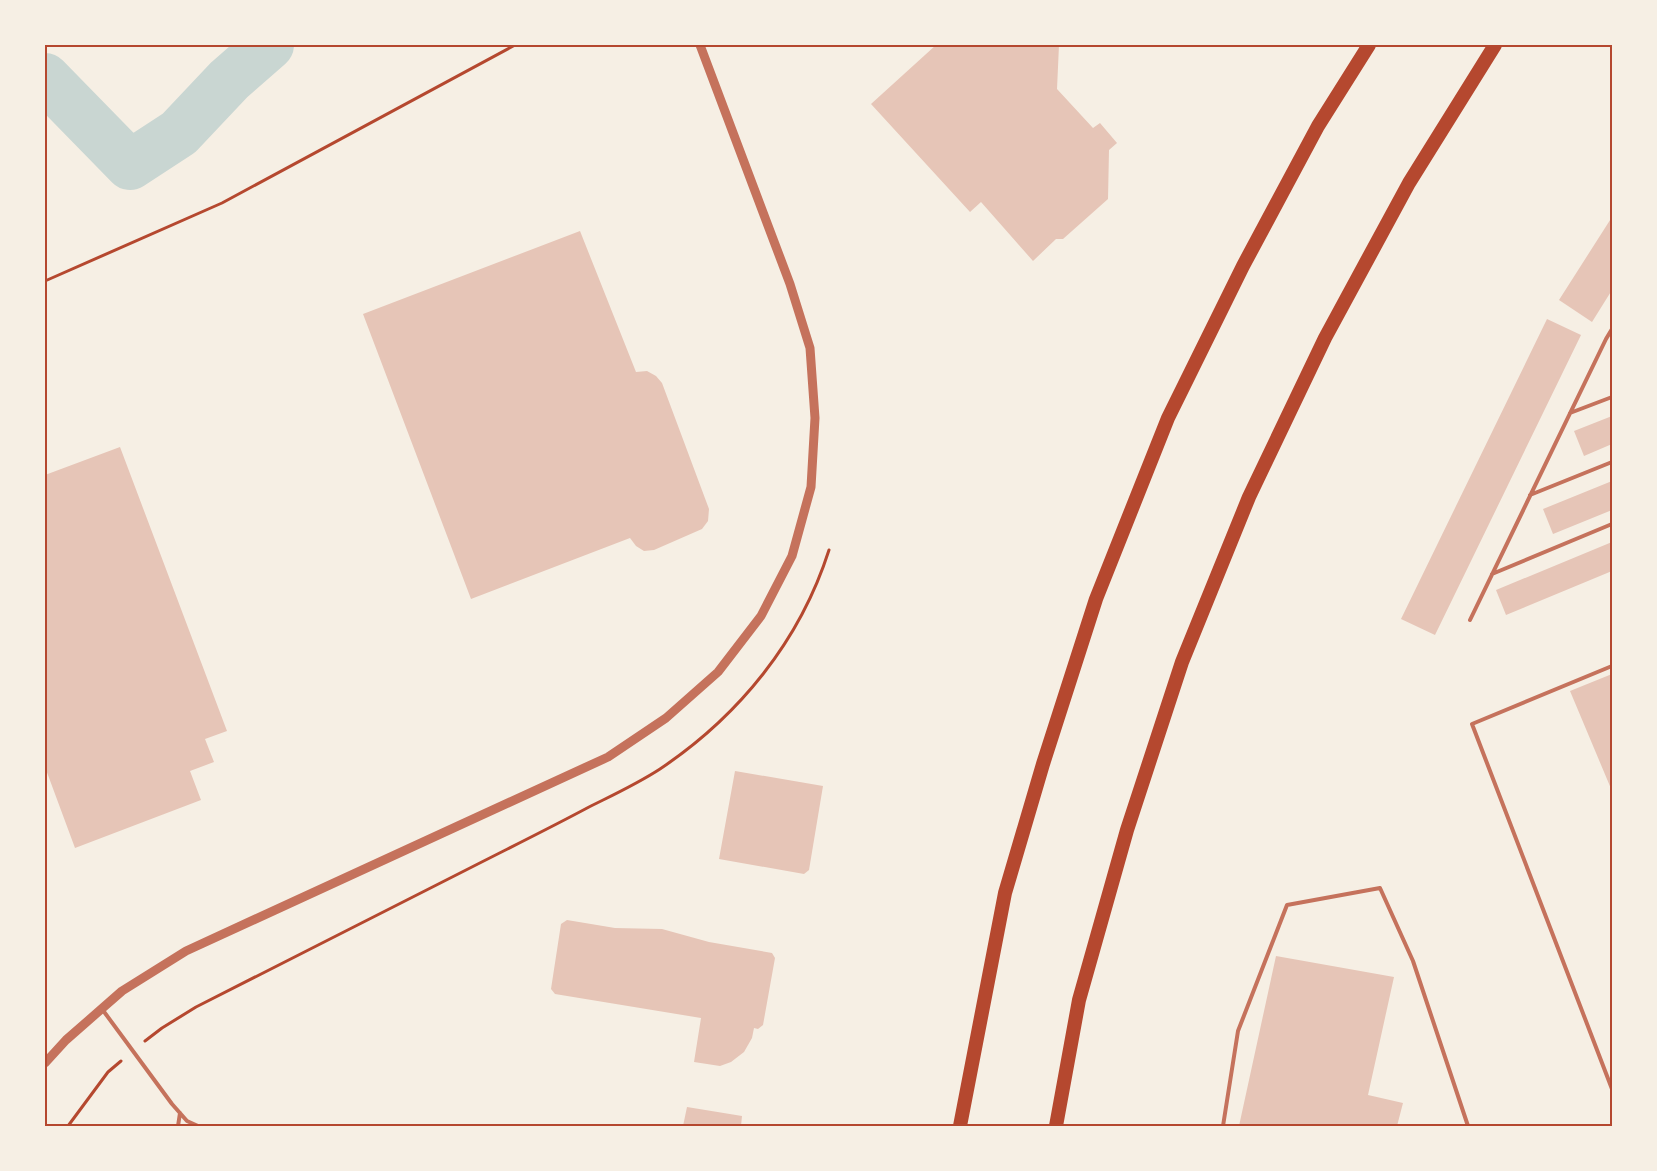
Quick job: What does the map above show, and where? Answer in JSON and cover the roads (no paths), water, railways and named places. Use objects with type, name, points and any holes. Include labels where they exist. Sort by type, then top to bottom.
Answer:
[{"type":"highway","points":[[960,1126],[1005,893],[1043,764],[1096,599],[1168,418],[1225,302],[1318,126],[1369,45]]},
{"type":"highway","points":[[1056,1126],[1079,1000],[1127,830],[1182,662],[1249,497],[1325,338],[1404,191],[1495,45]]},
{"type":"street","points":[[45,1063],[66,1040],[122,991],[186,951],[608,757],[666,718],[718,672],[760,616],[792,556],[811,487],[815,418],[810,348],[790,284],[700,45]]},
{"type":"lane","points":[[1470,620],[1612,329]]},
{"type":"lane","points":[[1607,337],[1612,335]]},
{"type":"lane","points":[[1570,413],[1612,397]]},
{"type":"lane","points":[[1530,494],[1612,462]]},
{"type":"lane","points":[[1492,574],[1612,524]]},
{"type":"lane","points":[[1612,666],[1472,724],[1612,1089]]},
{"type":"lane","points":[[1223,1126],[1238,1031],[1287,905],[1380,888],[1413,961],[1468,1126]]},
{"type":"lane","points":[[102,1008],[132,1051],[186,1121],[198,1126]]},
{"type":"lane","points":[[178,1126],[180,1113]]},
{"type":"waterway","points":[[45,78],[130,165],[179,133],[229,80],[269,45]]}]
